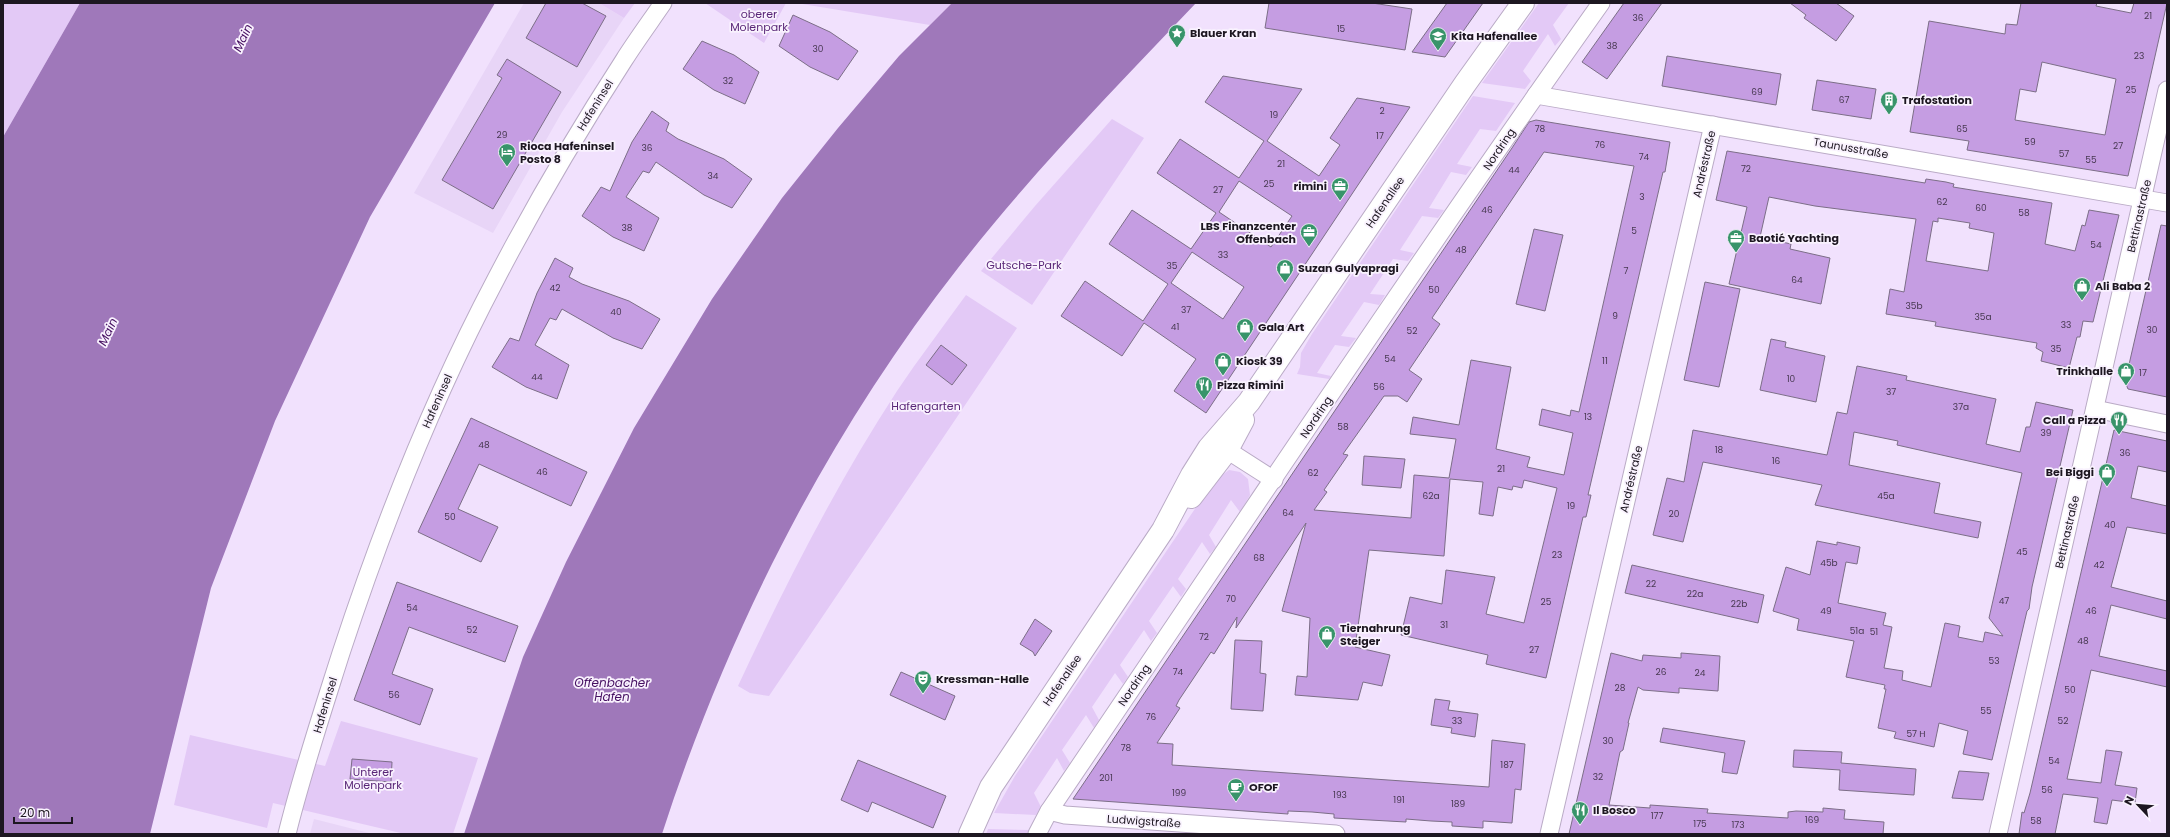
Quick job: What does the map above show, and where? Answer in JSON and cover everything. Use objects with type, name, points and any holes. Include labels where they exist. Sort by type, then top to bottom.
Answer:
[{"type":"main road","name":"Hafenallee","points":[[970,834],[997,776],[1163,530],[1192,475],[1209,448],[1249,402],[1465,84],[1523,3]]},
{"type":"main road","name":"Hafenallee","points":[[1163,530],[1207,478],[1227,450],[1239,429],[1249,402]]},
{"type":"street","name":"Hafeninsel","points":[[287,834],[325,702],[360,596],[424,430],[495,280],[551,179],[622,63],[663,3]]},
{"type":"street","name":"Nordring","points":[[1037,834],[1049,811],[1536,95],[1601,3]]},
{"type":"street","name":"Bettinastraße","points":[[1998,834],[2167,90]]},
{"type":"street","name":"Taunusstraße","points":[[1536,95],[2167,203]]},
{"type":"street","name":"Andréstraße","points":[[1549,834],[1713,125]]},
{"type":"street","points":[[2095,409],[2167,424]]},
{"type":"street","points":[[1227,450],[1274,480]]},
{"type":"street","name":"Ludwigstraße","points":[[1049,811],[1065,816],[1336,834]]},
{"type":"shaded area","points":[[524,3],[599,3],[624,18],[562,112],[493,233],[414,193]]},
{"type":"shaded area","points":[[314,819],[373,834],[310,834]]},
{"type":"green space","points":[[3,3],[80,3],[3,137]]},
{"type":"green space","points":[[599,3],[635,3],[624,18]]},
{"type":"green space","name":"oberer Molenpark","points":[[705,3],[786,3],[764,43]]},
{"type":"green space","name":"oberer Molenpark","points":[[796,3],[952,3],[930,25]]},
{"type":"green space","points":[[1539,3],[1569,3],[1553,25],[1561,39],[1555,46],[1548,34],[1523,71],[1531,81],[1525,89],[1482,83]]},
{"type":"green space","points":[[1473,96],[1515,103],[1496,131],[1480,129],[1457,164],[1472,167],[1466,175],[1451,172],[1429,208],[1444,210],[1438,218],[1422,216],[1400,250],[1414,253],[1408,261],[1393,259],[1370,294],[1385,295],[1379,305],[1364,302],[1341,336],[1356,338],[1349,347],[1335,345],[1317,373],[1331,376],[1329,379],[1297,374],[1300,367],[1301,353],[1312,334]]},
{"type":"green space","name":"Gutsche-Park","points":[[1112,119],[1144,138],[1032,305],[981,271],[1035,206]]},
{"type":"green space","name":"Hafengarten","points":[[966,295],[1017,328],[769,696],[750,693],[738,686],[793,573],[832,499],[897,391]]},
{"type":"green space","points":[[1229,470],[1240,472],[1248,479],[1250,495],[1240,512],[1231,500],[1209,535],[1216,547],[1210,554],[1202,542],[1178,579],[1186,589],[1181,597],[1173,586],[1149,621],[1157,633],[1151,641],[1144,630],[1120,665],[1128,677],[1123,684],[1115,673],[1092,707],[1099,720],[1094,728],[1086,715],[1062,750],[1070,763],[1064,771],[1057,758],[1034,793],[1041,807],[1036,815],[994,813],[1015,776],[1213,482]]},
{"type":"green space","name":"Unterer Molenpark","points":[[341,721],[478,758],[453,834],[405,834],[273,803],[267,828],[174,805],[190,735],[325,766]]},
{"type":"green space","points":[[988,829],[1029,830],[1027,834],[986,834]]},
{"type":"water","name":"Main","points":[[80,3],[495,3],[370,217],[275,421],[211,588],[150,834],[3,834],[3,137]]},
{"type":"water","name":"Offenbacher Hafen","points":[[952,3],[1196,3],[1134,67],[1014,199],[958,268],[910,332],[865,399],[785,538],[750,610],[718,683],[688,758],[662,834],[464,834],[523,657],[566,562],[634,428],[712,299],[782,198],[838,128],[899,56]]},
{"type":"building","points":[[546,3],[582,3],[606,16],[577,67],[526,38]]},
{"type":"building","points":[[1269,3],[1372,3],[1412,9],[1405,50],[1265,28]]},
{"type":"building","points":[[1447,3],[1483,3],[1445,57],[1412,52]]},
{"type":"building","points":[[1624,3],[1662,3],[1607,79],[1582,62]]},
{"type":"building","points":[[1790,3],[1836,3],[1854,16],[1836,41],[1804,18],[1806,15]]},
{"type":"building","points":[[2021,3],[2097,3],[2096,6],[2131,13],[2134,3],[2167,3],[2128,176],[1967,150],[1969,141],[1910,132],[1929,21],[2005,34],[2006,24],[2017,25]],"holes":[[[2042,62],[2116,79],[2105,135],[2015,120],[2020,89],[2036,92]]]},
{"type":"building","points":[[793,15],[830,32],[858,51],[838,80],[810,67],[779,46]]},
{"type":"building","points":[[702,41],[734,55],[759,72],[745,104],[714,90],[683,69]]},
{"type":"building","points":[[1667,56],[1781,74],[1776,105],[1662,86]]},
{"type":"building","points":[[507,59],[561,92],[493,209],[442,180],[502,78],[497,75]]},
{"type":"building","points":[[1223,76],[1302,89],[1267,141],[1319,176],[1340,145],[1330,138],[1357,98],[1410,107],[1206,413],[1174,391],[1196,359],[1144,323],[1122,356],[1061,316],[1085,281],[1143,321],[1168,284],[1109,244],[1132,210],[1191,249],[1216,213],[1157,173],[1180,139],[1239,178],[1264,141],[1205,102]],"holes":[[[1239,181],[1292,216],[1271,247],[1219,212]],[[1192,252],[1244,287],[1223,319],[1171,283]]]},
{"type":"building","points":[[1817,80],[1876,89],[1871,119],[1812,110]]},
{"type":"building","points":[[652,111],[669,123],[666,131],[678,139],[724,159],[752,179],[732,208],[704,195],[656,162],[649,173],[643,171],[626,197],[659,218],[644,251],[613,237],[582,216],[601,187],[610,191],[632,142]]},
{"type":"building","points":[[1536,120],[1670,142],[1665,172],[1663,172],[1588,495],[1591,495],[1586,517],[1583,517],[1546,678],[1486,664],[1488,655],[1401,635],[1410,597],[1442,604],[1446,570],[1495,577],[1486,614],[1524,623],[1557,488],[1524,480],[1522,488],[1513,486],[1512,490],[1498,487],[1493,516],[1479,514],[1483,482],[1450,479],[1444,556],[1369,550],[1355,647],[1390,655],[1382,686],[1363,682],[1358,700],[1295,695],[1297,676],[1307,677],[1310,618],[1282,611],[1306,523],[1236,628],[1237,617],[1214,654],[1211,652],[1179,700],[1176,706],[1180,708],[1157,743],[1173,744],[1172,765],[1489,787],[1492,740],[1525,744],[1521,790],[1515,789],[1512,823],[1483,821],[1483,828],[1452,826],[1452,822],[1406,819],[1406,822],[1334,818],[1334,814],[1312,812],[1288,811],[1288,814],[1073,799],[1512,148],[1529,122]],"holes":[[[1544,152],[1634,166],[1579,412],[1571,410],[1570,416],[1542,409],[1539,425],[1573,433],[1564,475],[1527,467],[1530,457],[1496,449],[1511,367],[1471,360],[1459,425],[1413,417],[1410,434],[1456,439],[1449,478],[1414,475],[1411,518],[1314,510],[1327,492],[1324,490],[1348,455],[1343,454],[1384,396],[1398,396],[1407,402],[1422,379],[1409,370],[1440,324],[1432,318]]]},
{"type":"building","points":[[1727,151],[1925,183],[1926,179],[1946,182],[1954,184],[1953,187],[2052,203],[2045,244],[2075,251],[2082,225],[2085,226],[2089,210],[2119,215],[2093,322],[2083,321],[2080,337],[2077,337],[2069,368],[2041,361],[2043,352],[2036,348],[2037,343],[1935,326],[1936,322],[1886,314],[1890,289],[1904,292],[1916,219],[1815,206],[1769,197],[1760,237],[1791,244],[1790,249],[1830,258],[1821,304],[1729,284],[1747,207],[1716,200]],"holes":[[[1938,218],[1970,223],[1969,228],[1994,233],[1988,271],[1926,261],[1933,221],[1938,222]]]},
{"type":"building","points":[[2161,225],[2167,226],[2167,397],[2128,389],[2125,382]]},
{"type":"building","points":[[1534,229],[1563,235],[1545,311],[1516,304]]},
{"type":"building","points":[[555,258],[573,268],[569,277],[582,284],[629,301],[660,319],[642,349],[613,338],[562,309],[556,320],[550,318],[535,345],[569,365],[557,399],[526,387],[492,367],[510,338],[519,341],[537,293]]},
{"type":"building","points":[[1705,282],[1740,289],[1719,387],[1684,380]]},
{"type":"building","points":[[1771,339],[1786,342],[1785,347],[1825,356],[1816,402],[1760,390]]},
{"type":"building","points":[[941,345],[967,365],[952,385],[926,365]]},
{"type":"building","points":[[1857,366],[1907,376],[1906,380],[1996,399],[1986,444],[2020,452],[2026,427],[2030,427],[2036,402],[2073,410],[2032,587],[2029,609],[2027,611],[1992,760],[1963,754],[1968,731],[1939,723],[1934,747],[1894,738],[1896,732],[1878,728],[1886,689],[1884,689],[1885,685],[1846,677],[1854,641],[1797,630],[1799,619],[1773,611],[1786,567],[1810,575],[1817,541],[1837,545],[1837,542],[1860,547],[1857,564],[1846,562],[1838,603],[1886,613],[1883,625],[1892,627],[1884,668],[1903,671],[1902,680],[1931,687],[1945,623],[1960,626],[1958,637],[1983,642],[1985,632],[2003,636],[1989,618],[2022,473],[1897,445],[1898,441],[1854,432],[1849,465],[1940,483],[1934,513],[1981,522],[1978,538],[1815,505],[1822,485],[1703,462],[1683,542],[1653,535],[1667,478],[1684,482],[1693,430],[1827,455],[1837,412],[1847,414]]},
{"type":"building","points":[[471,418],[587,472],[571,506],[479,464],[458,509],[498,527],[481,562],[418,532]]},
{"type":"building","points":[[2114,430],[2167,441],[2167,472],[2138,466],[2131,498],[2167,506],[2167,534],[2127,527],[2111,587],[2167,601],[2167,619],[2111,605],[2099,656],[2167,671],[2167,687],[2091,670],[2067,779],[2101,783],[2106,750],[2122,752],[2115,785],[2137,788],[2135,803],[2112,800],[2107,824],[2094,822],[2098,798],[2063,794],[2055,834],[2019,834],[2022,812],[2024,813],[2030,793]]},
{"type":"building","points":[[1364,456],[1405,459],[1401,488],[1362,485]]},
{"type":"building","points":[[1632,565],[1764,595],[1758,623],[1625,593]]},
{"type":"building","points":[[397,582],[518,626],[505,662],[409,627],[392,674],[433,689],[420,725],[354,700]]},
{"type":"building","points":[[1035,619],[1052,631],[1035,656],[1033,652],[1020,644]]},
{"type":"building","points":[[1235,640],[1262,641],[1260,673],[1266,674],[1263,711],[1231,709]]},
{"type":"building","points":[[1611,653],[1642,661],[1643,655],[1681,658],[1681,653],[1720,656],[1718,691],[1679,688],[1679,693],[1643,690],[1638,687],[1628,723],[1623,750],[1620,752],[1609,805],[1650,808],[1650,805],[1708,809],[1707,813],[1788,818],[1788,812],[1823,812],[1823,808],[1845,810],[1844,819],[1884,822],[1883,834],[1569,834]]},
{"type":"building","points":[[901,672],[955,696],[945,720],[890,695]]},
{"type":"building","points":[[1435,699],[1450,701],[1448,710],[1478,714],[1475,737],[1451,733],[1452,728],[1431,725]]},
{"type":"building","points":[[1663,728],[1745,741],[1737,774],[1722,772],[1725,753],[1660,742]]},
{"type":"building","points":[[1794,750],[1842,752],[1841,763],[1916,769],[1914,795],[1839,790],[1840,770],[1793,767]]},
{"type":"building","points":[[352,759],[392,762],[391,782],[350,779]]},
{"type":"building","points":[[858,760],[946,796],[933,828],[872,802],[868,812],[841,800]]},
{"type":"building","points":[[1959,771],[1989,773],[1983,800],[1952,798]]},
{"type":"place","name":"Blauer Kran","points":[[1177,48]]},
{"type":"place","name":"Kita Hafenallee","points":[[1438,51]]},
{"type":"place","name":"Trafostation","points":[[1889,115]]},
{"type":"place","name":"Rioca Hafeninsel Posto 8","points":[[507,167]]},
{"type":"place","name":"rimini","points":[[1340,201]]},
{"type":"place","name":"LBS Finanzcenter Offenbach","points":[[1309,247]]},
{"type":"place","name":"Baotić Yachting","points":[[1736,253]]},
{"type":"place","name":"Suzan Gulyapragi","points":[[1285,283]]},
{"type":"place","name":"Ali Baba 2","points":[[2082,301]]},
{"type":"place","name":"Gala Art","points":[[1245,342]]},
{"type":"place","name":"Kiosk 39","points":[[1223,376]]},
{"type":"place","name":"Trinkhalle","points":[[2126,386]]},
{"type":"place","name":"Pizza Rimini","points":[[1204,400]]},
{"type":"place","name":"Call a Pizza","points":[[2119,435]]},
{"type":"place","name":"Bei Biggi","points":[[2107,487]]},
{"type":"place","name":"Tiernahrung Steiger","points":[[1327,649]]},
{"type":"place","name":"Kressman-Halle","points":[[923,694]]},
{"type":"place","name":"OFOF","points":[[1236,802]]},
{"type":"place","name":"Il Bosco","points":[[1580,825]]}]
